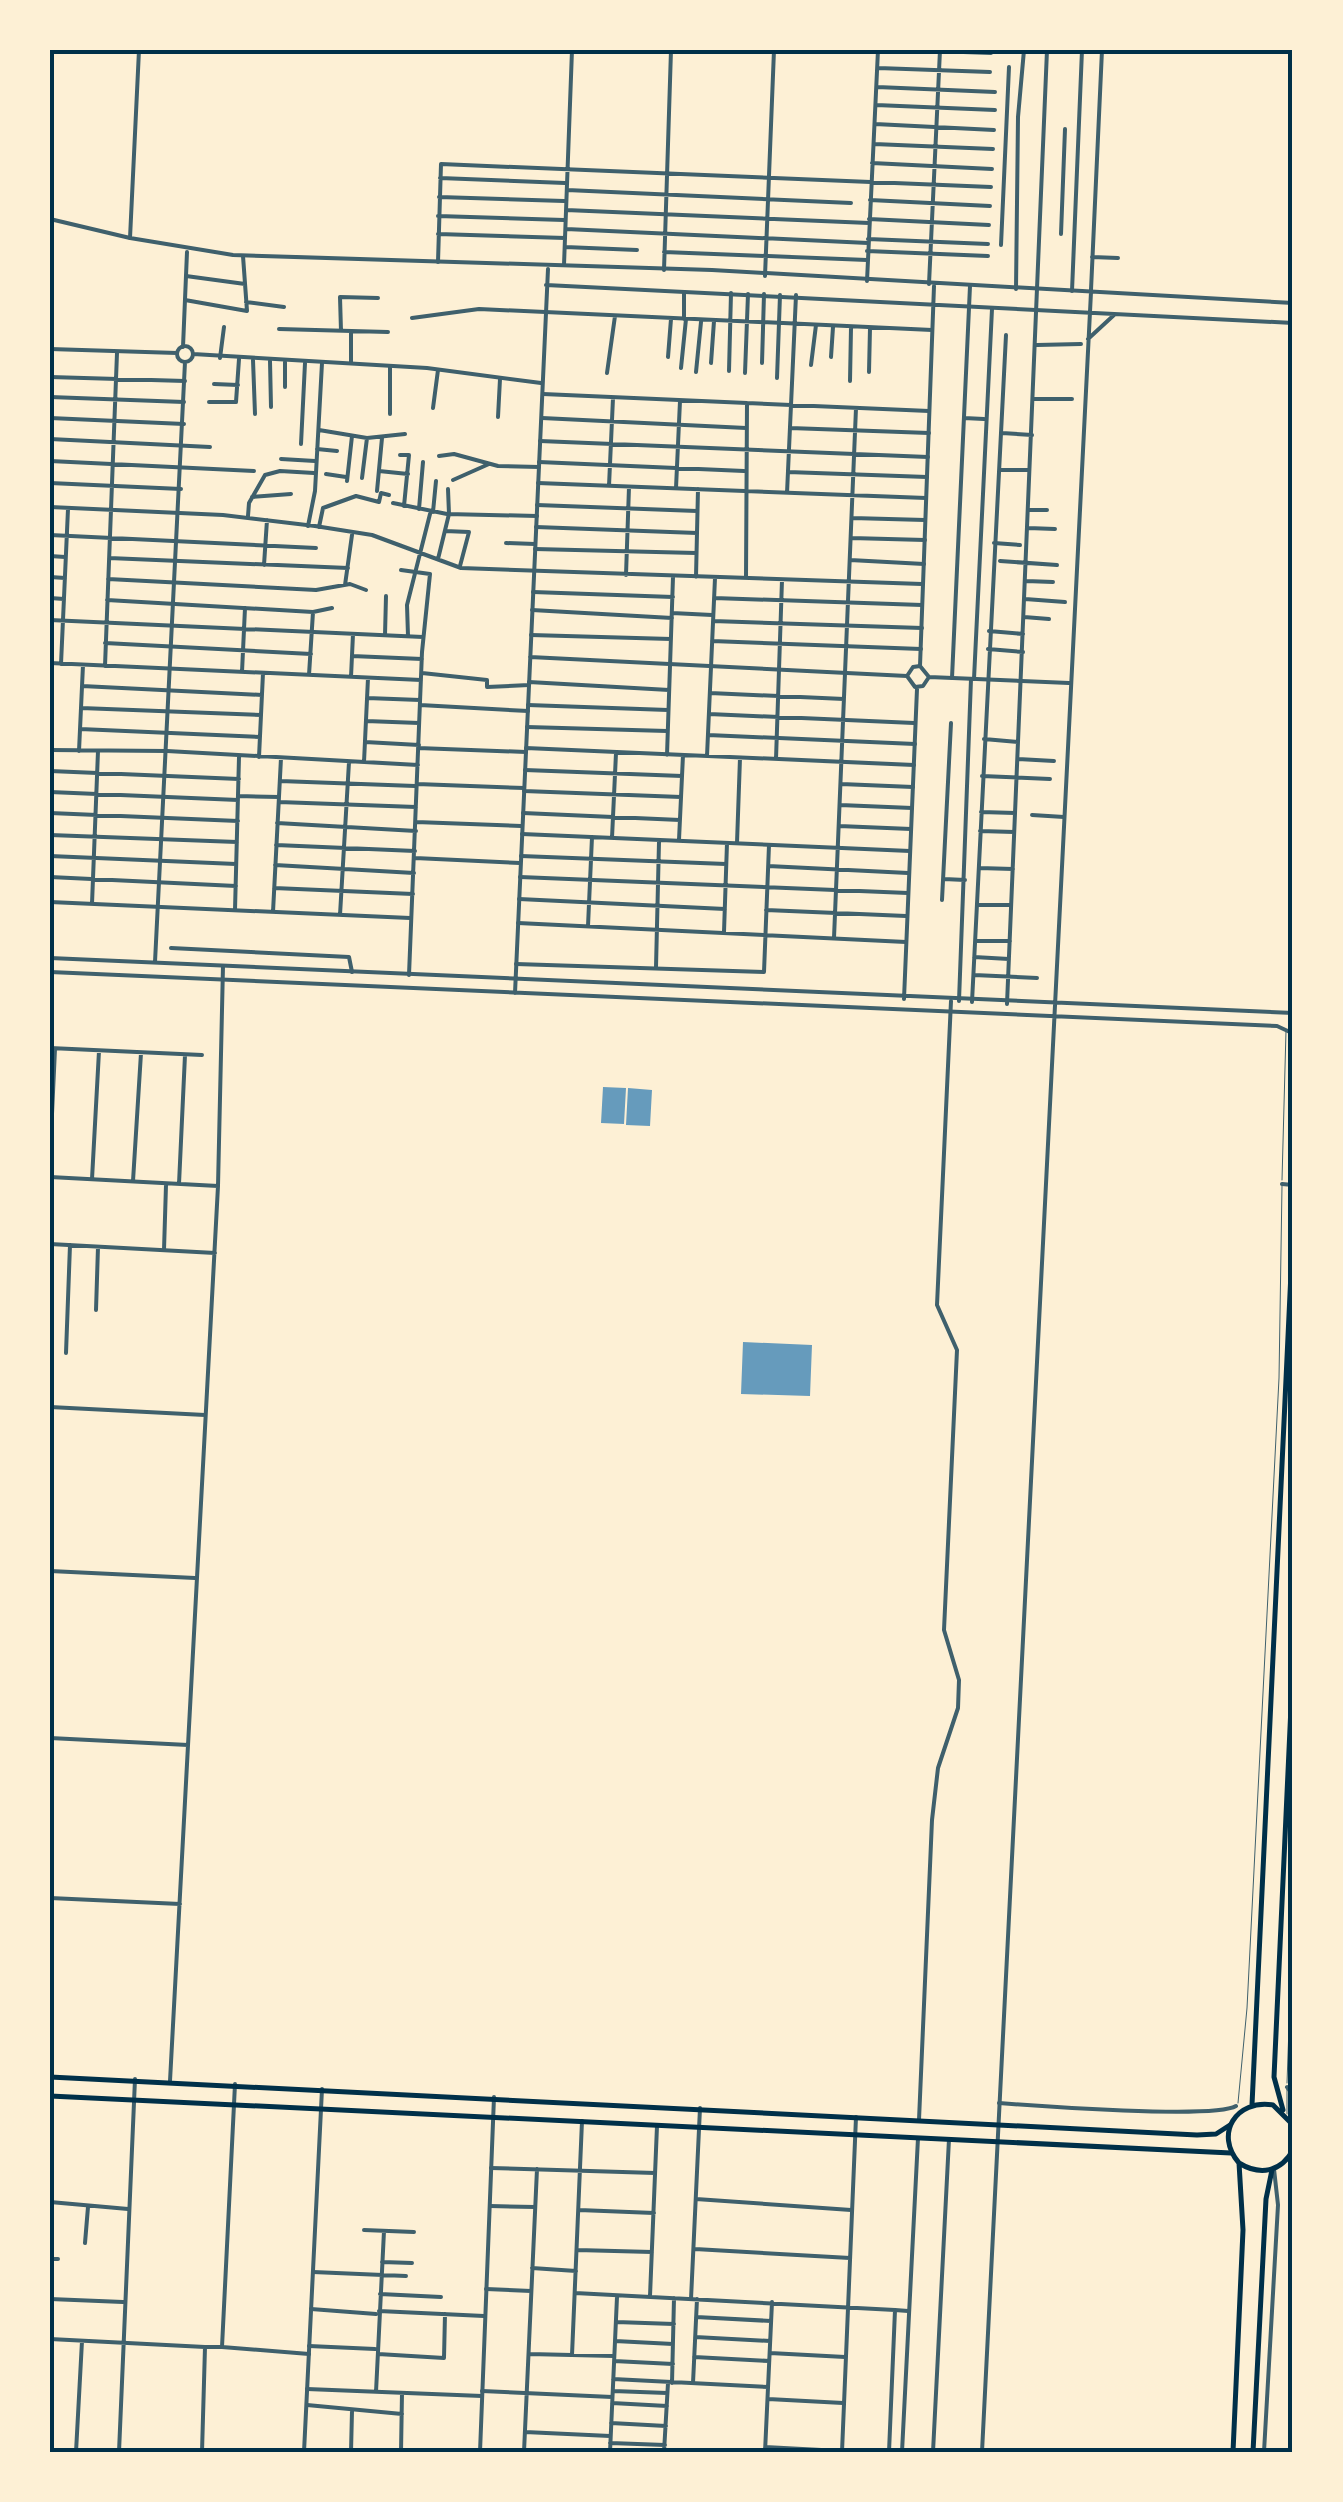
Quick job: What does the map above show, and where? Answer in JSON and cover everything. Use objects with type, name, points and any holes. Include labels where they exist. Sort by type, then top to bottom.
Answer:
[{"type":"main road","points":[[1290,1033],[1293,1024]]},
{"type":"main road","points":[[50,2077],[1206,2136],[1230,2125],[1252,2105],[1293,1230]]},
{"type":"main road","points":[[1289,2118],[1274,2077],[1293,1662]]},
{"type":"main road","points":[[50,2096],[1232,2153]]},
{"type":"main road","points":[[1252,2105],[1289,2118]]},
{"type":"main road","points":[[1230,2125],[1232,2153],[1239,2163],[1243,2230],[1233,2452]]},
{"type":"main road","points":[[1239,2163],[1260,2172],[1273,2169],[1292,2155]]},
{"type":"main road","points":[[1254,2452],[1260,2300],[1273,2169]]},
{"type":"street","points":[[130,238],[139,50]]},
{"type":"street","points":[[564,267],[572,50]]},
{"type":"street","points":[[664,270],[672,50]]},
{"type":"street","points":[[765,276],[774,50]]},
{"type":"street","points":[[867,281],[878,50]]},
{"type":"street","points":[[908,50],[991,54]]},
{"type":"street","points":[[1016,288],[1024,50]]},
{"type":"street","points":[[1007,1004],[1047,50]]},
{"type":"street","points":[[1072,292],[1082,50]]},
{"type":"street","points":[[982,2452],[1102,50]]},
{"type":"street","points":[[928,677],[920,666],[932,330],[930,241],[940,51]]},
{"type":"street","points":[[1001,244],[1010,67]]},
{"type":"street","points":[[878,68],[990,72]]},
{"type":"street","points":[[877,87],[996,92]]},
{"type":"street","points":[[876,105],[994,110]]},
{"type":"street","points":[[875,124],[994,130]]},
{"type":"street","points":[[1061,234],[1065,128]]},
{"type":"street","points":[[874,144],[993,149]]},
{"type":"street","points":[[872,163],[992,169]]},
{"type":"street","points":[[438,262],[441,164],[991,187]]},
{"type":"street","points":[[1063,173],[1076,174]]},
{"type":"street","points":[[440,178],[851,203]]},
{"type":"street","points":[[439,197],[566,201]]},
{"type":"street","points":[[870,200],[990,206]]},
{"type":"street","points":[[566,210],[989,225]]},
{"type":"street","points":[[438,216],[566,220]]},
{"type":"street","points":[[50,218],[188,250],[243,256],[664,270],[1293,303]]},
{"type":"street","points":[[1002,221],[1016,222]]},
{"type":"street","points":[[566,229],[988,244]]},
{"type":"street","points":[[438,234],[565,238]]},
{"type":"street","points":[[565,247],[637,250]]},
{"type":"street","points":[[178,354],[183,347],[188,250]]},
{"type":"street","points":[[664,252],[867,260]]},
{"type":"street","points":[[868,252],[988,256]]},
{"type":"street","points":[[185,300],[246,311],[243,256]]},
{"type":"street","points":[[1092,257],[1118,258]]},
{"type":"street","points":[[515,994],[548,267]]},
{"type":"street","points":[[186,276],[245,284]]},
{"type":"street","points":[[546,285],[1293,323]]},
{"type":"street","points":[[952,678],[970,286]]},
{"type":"street","points":[[681,368],[684,292]]},
{"type":"street","points":[[730,371],[731,293]]},
{"type":"street","points":[[745,373],[748,294]]},
{"type":"street","points":[[762,362],[764,294]]},
{"type":"street","points":[[777,378],[780,295]]},
{"type":"street","points":[[787,492],[796,295]]},
{"type":"street","points":[[341,330],[340,297],[378,298]]},
{"type":"street","points":[[246,302],[284,307]]},
{"type":"street","points":[[412,318],[457,309],[545,311],[932,330]]},
{"type":"street","points":[[959,1001],[992,309]]},
{"type":"street","points":[[1088,339],[1114,314]]},
{"type":"street","points":[[607,372],[615,316]]},
{"type":"street","points":[[668,357],[672,319]]},
{"type":"street","points":[[696,372],[702,320]]},
{"type":"street","points":[[711,363],[714,321]]},
{"type":"street","points":[[811,365],[816,326]]},
{"type":"street","points":[[220,358],[224,327]]},
{"type":"street","points":[[830,356],[833,327]]},
{"type":"street","points":[[850,381],[851,328]]},
{"type":"street","points":[[870,328],[870,372]]},
{"type":"street","points":[[279,330],[388,332]]},
{"type":"street","points":[[351,365],[352,332]]},
{"type":"street","points":[[972,1002],[1006,335]]},
{"type":"street","points":[[1037,345],[1080,344]]},
{"type":"street","points":[[183,347],[193,354],[220,358],[390,366],[543,383]]},
{"type":"street","points":[[50,349],[178,354],[185,362],[155,958]]},
{"type":"street","points":[[104,666],[117,353]]},
{"type":"street","points":[[185,362],[193,354]]},
{"type":"street","points":[[208,402],[235,403],[239,359]]},
{"type":"street","points":[[253,360],[255,414]]},
{"type":"street","points":[[270,361],[270,407]]},
{"type":"street","points":[[285,362],[285,387]]},
{"type":"street","points":[[301,444],[305,362]]},
{"type":"street","points":[[308,526],[322,363]]},
{"type":"street","points":[[390,366],[390,414]]},
{"type":"street","points":[[433,408],[438,370]]},
{"type":"street","points":[[50,377],[185,381]]},
{"type":"street","points":[[498,417],[500,379]]},
{"type":"street","points":[[214,384],[238,385]]},
{"type":"street","points":[[542,394],[929,411]]},
{"type":"street","points":[[50,397],[184,402]]},
{"type":"street","points":[[609,486],[613,398]]},
{"type":"street","points":[[1034,399],[1072,400]]},
{"type":"street","points":[[676,488],[680,400]]},
{"type":"street","points":[[746,579],[747,403]]},
{"type":"street","points":[[834,938],[856,408]]},
{"type":"street","points":[[50,418],[184,424]]},
{"type":"street","points":[[542,418],[746,428]]},
{"type":"street","points":[[964,418],[986,419]]},
{"type":"street","points":[[790,428],[928,434]]},
{"type":"street","points":[[319,430],[367,438],[405,434]]},
{"type":"street","points":[[1002,433],[1032,434]]},
{"type":"street","points":[[326,474],[347,479],[352,436]]},
{"type":"street","points":[[362,478],[367,438]]},
{"type":"street","points":[[377,492],[382,438]]},
{"type":"street","points":[[50,440],[210,447]]},
{"type":"street","points":[[540,441],[928,457]]},
{"type":"street","points":[[317,449],[337,451]]},
{"type":"street","points":[[440,456],[454,454],[488,464],[744,471]]},
{"type":"street","points":[[400,455],[409,455],[404,506]]},
{"type":"street","points":[[50,460],[254,471]]},
{"type":"street","points":[[281,460],[315,461]]},
{"type":"street","points":[[419,509],[423,462]]},
{"type":"street","points":[[453,480],[488,464]]},
{"type":"street","points":[[999,470],[1031,470]]},
{"type":"street","points":[[379,471],[408,474]]},
{"type":"street","points":[[788,472],[927,477]]},
{"type":"street","points":[[248,518],[252,497],[270,473],[314,473]]},
{"type":"street","points":[[408,636],[407,605],[432,512],[436,481]]},
{"type":"street","points":[[50,483],[181,489]]},
{"type":"street","points":[[538,483],[926,498]]},
{"type":"street","points":[[626,575],[629,486]]},
{"type":"street","points":[[438,559],[448,514],[448,489]]},
{"type":"street","points":[[696,577],[698,489]]},
{"type":"street","points":[[318,527],[324,508],[346,504],[356,496],[379,502],[381,493],[389,495]]},
{"type":"street","points":[[252,497],[291,494]]},
{"type":"street","points":[[393,503],[448,514],[537,516]]},
{"type":"street","points":[[537,505],[697,511]]},
{"type":"street","points":[[50,508],[180,512],[318,527],[372,535],[459,568],[923,584]]},
{"type":"street","points":[[60,664],[68,508]]},
{"type":"street","points":[[1029,510],[1048,510]]},
{"type":"street","points":[[852,518],[926,520]]},
{"type":"street","points":[[264,565],[267,520]]},
{"type":"street","points":[[536,527],[697,533]]},
{"type":"street","points":[[1028,528],[1055,529]]},
{"type":"street","points":[[445,530],[470,532],[459,568]]},
{"type":"street","points":[[345,585],[352,533]]},
{"type":"street","points":[[50,534],[316,548]]},
{"type":"street","points":[[851,538],[925,540]]},
{"type":"street","points":[[506,543],[696,554]]},
{"type":"street","points":[[994,543],[1020,545]]},
{"type":"street","points":[[50,556],[66,557]]},
{"type":"street","points":[[109,558],[348,568]]},
{"type":"street","points":[[850,560],[924,564]]},
{"type":"street","points":[[1000,561],[1056,564]]},
{"type":"street","points":[[401,570],[430,574],[423,637],[409,976]]},
{"type":"street","points":[[667,754],[673,576]]},
{"type":"street","points":[[50,577],[65,578]]},
{"type":"street","points":[[707,756],[715,578]]},
{"type":"street","points":[[108,579],[316,590],[345,585],[366,590]]},
{"type":"street","points":[[776,759],[782,580]]},
{"type":"street","points":[[1026,581],[1053,582]]},
{"type":"street","points":[[533,592],[673,597]]},
{"type":"street","points":[[385,635],[386,596]]},
{"type":"street","points":[[50,598],[64,598]]},
{"type":"street","points":[[714,598],[922,605]]},
{"type":"street","points":[[1025,599],[1066,602]]},
{"type":"street","points":[[107,600],[313,612],[332,608]]},
{"type":"street","points":[[242,672],[244,608]]},
{"type":"street","points":[[532,610],[922,628]]},
{"type":"street","points":[[309,675],[313,612]]},
{"type":"street","points":[[1024,617],[1049,618]]},
{"type":"street","points":[[50,620],[423,637]]},
{"type":"street","points":[[989,631],[1024,634]]},
{"type":"street","points":[[351,677],[353,634]]},
{"type":"street","points":[[531,636],[671,639]]},
{"type":"street","points":[[712,641],[921,649]]},
{"type":"street","points":[[50,642],[62,642]]},
{"type":"street","points":[[106,643],[310,654]]},
{"type":"street","points":[[988,649],[1022,652]]},
{"type":"street","points":[[352,656],[422,658]]},
{"type":"street","points":[[530,657],[908,676],[917,687],[904,999]]},
{"type":"street","points":[[50,664],[421,680]]},
{"type":"street","points":[[78,750],[83,665]]},
{"type":"street","points":[[908,676],[920,666]]},
{"type":"street","points":[[422,672],[487,680],[487,686],[669,690]]},
{"type":"street","points":[[260,757],[264,673]]},
{"type":"street","points":[[917,687],[928,677],[1070,683]]},
{"type":"street","points":[[364,762],[368,678]]},
{"type":"street","points":[[82,686],[262,695]]},
{"type":"street","points":[[710,693],[844,699]]},
{"type":"street","points":[[368,698],[528,708],[668,710]]},
{"type":"street","points":[[81,708],[261,716]]},
{"type":"street","points":[[709,714],[916,723]]},
{"type":"street","points":[[366,721],[419,723]]},
{"type":"street","points":[[942,900],[951,723]]},
{"type":"street","points":[[527,727],[668,731]]},
{"type":"street","points":[[80,729],[260,737]]},
{"type":"street","points":[[708,735],[915,744]]},
{"type":"street","points":[[984,740],[1018,742]]},
{"type":"street","points":[[366,742],[914,765]]},
{"type":"street","points":[[50,750],[168,751],[418,765]]},
{"type":"street","points":[[92,904],[98,751]]},
{"type":"street","points":[[612,838],[616,752]]},
{"type":"street","points":[[679,841],[683,755]]},
{"type":"street","points":[[235,910],[240,756]]},
{"type":"street","points":[[273,912],[281,758]]},
{"type":"street","points":[[736,844],[740,758]]},
{"type":"street","points":[[1018,760],[1054,761]]},
{"type":"street","points":[[340,915],[349,762]]},
{"type":"street","points":[[525,770],[682,776]]},
{"type":"street","points":[[50,771],[239,779]]},
{"type":"street","points":[[982,776],[1050,779]]},
{"type":"street","points":[[280,780],[681,797]]},
{"type":"street","points":[[840,784],[913,787]]},
{"type":"street","points":[[50,792],[416,807]]},
{"type":"street","points":[[840,805],[912,808]]},
{"type":"street","points":[[981,812],[1015,813]]},
{"type":"street","points":[[50,813],[238,821]]},
{"type":"street","points":[[523,813],[680,820]]},
{"type":"street","points":[[1032,815],[1064,817]]},
{"type":"street","points":[[416,822],[522,826]]},
{"type":"street","points":[[278,824],[416,831]]},
{"type":"street","points":[[839,826],[911,830]]},
{"type":"street","points":[[980,831],[1014,832]]},
{"type":"street","points":[[522,834],[910,851]]},
{"type":"street","points":[[50,835],[237,842]]},
{"type":"street","points":[[588,926],[592,837]]},
{"type":"street","points":[[656,968],[659,840]]},
{"type":"street","points":[[724,932],[727,843]]},
{"type":"street","points":[[276,844],[415,855],[726,864]]},
{"type":"street","points":[[516,964],[764,972],[769,845]]},
{"type":"street","points":[[50,856],[236,864]]},
{"type":"street","points":[[275,865],[414,872]]},
{"type":"street","points":[[768,866],[909,874]]},
{"type":"street","points":[[978,868],[1013,869]]},
{"type":"street","points":[[50,877],[236,886]]},
{"type":"street","points":[[520,877],[908,894]]},
{"type":"street","points":[[944,878],[964,880]]},
{"type":"street","points":[[274,888],[413,894]]},
{"type":"street","points":[[519,899],[725,909]]},
{"type":"street","points":[[50,902],[412,918]]},
{"type":"street","points":[[977,905],[1011,905]]},
{"type":"street","points":[[766,910],[907,916]]},
{"type":"street","points":[[518,923],[906,942]]},
{"type":"street","points":[[975,941],[1010,941]]},
{"type":"street","points":[[172,948],[185,956],[224,966],[1007,1004],[1293,1013]]},
{"type":"street","points":[[974,957],[1009,959]]},
{"type":"street","points":[[50,958],[352,960],[352,970]]},
{"type":"street","points":[[170,2081],[215,1253],[224,966]]},
{"type":"street","points":[[50,972],[1054,1018],[1290,1033]]},
{"type":"street","points":[[974,975],[1037,978]]},
{"type":"street","points":[[920,2120],[932,1820],[940,1759],[958,1708],[959,1680],[944,1630],[957,1350],[937,1305],[951,1001]]},
{"type":"street","points":[[50,1156],[52,1049],[202,1055]]},
{"type":"street","points":[[92,1179],[98,1051]]},
{"type":"street","points":[[134,1181],[140,1054]]},
{"type":"street","points":[[179,1184],[185,1054]]},
{"type":"street","points":[[50,1176],[218,1186]]},
{"type":"street","points":[[164,1250],[166,1183]]},
{"type":"street","points":[[1282,1184],[1293,1184]]},
{"type":"street","points":[[50,1244],[215,1253]]},
{"type":"street","points":[[66,1353],[70,1245]]},
{"type":"street","points":[[96,1310],[98,1246]]},
{"type":"street","points":[[50,1407],[206,1415]]},
{"type":"street","points":[[50,1571],[197,1578]]},
{"type":"street","points":[[50,1738],[188,1744]]},
{"type":"street","points":[[50,1898],[180,1904]]},
{"type":"street","points":[[1251,1903],[1262,1903]]},
{"type":"street","points":[[1282,1904],[1293,1904]]},
{"type":"street","points":[[120,2452],[121,2344],[135,2080]]},
{"type":"street","points":[[222,2347],[235,2084]]},
{"type":"street","points":[[1287,2087],[1293,2095]]},
{"type":"street","points":[[304,2452],[322,2089]]},
{"type":"street","points":[[480,2452],[494,2097]]},
{"type":"street","points":[[999,2102],[1064,2108],[1093,2106],[1132,2112],[1222,2111],[1236,2106]]},
{"type":"street","points":[[1230,2125],[1236,2106]]},
{"type":"street","points":[[693,2384],[700,2108]]},
{"type":"street","points":[[772,2302],[765,2449],[842,2452],[856,2117]]},
{"type":"street","points":[[572,2355],[582,2122]]},
{"type":"street","points":[[650,2296],[656,2125]]},
{"type":"street","points":[[902,2452],[918,2138]]},
{"type":"street","points":[[933,2452],[948,2139]]},
{"type":"street","points":[[491,2168],[656,2172]]},
{"type":"street","points":[[1264,2452],[1278,2206],[1273,2169]]},
{"type":"street","points":[[524,2452],[537,2170]]},
{"type":"street","points":[[696,2199],[852,2210]]},
{"type":"street","points":[[50,2202],[128,2209]]},
{"type":"street","points":[[490,2206],[535,2207]]},
{"type":"street","points":[[85,2242],[88,2207]]},
{"type":"street","points":[[579,2210],[654,2214]]},
{"type":"street","points":[[364,2230],[414,2232]]},
{"type":"street","points":[[376,2392],[384,2230]]},
{"type":"street","points":[[1234,2230],[1243,2230]]},
{"type":"street","points":[[694,2248],[850,2258]]},
{"type":"street","points":[[577,2250],[652,2252]]},
{"type":"street","points":[[50,2259],[58,2260]]},
{"type":"street","points":[[382,2262],[412,2263]]},
{"type":"street","points":[[532,2268],[576,2271]]},
{"type":"street","points":[[313,2272],[406,2276]]},
{"type":"street","points":[[486,2289],[531,2291]]},
{"type":"street","points":[[575,2293],[909,2311]]},
{"type":"street","points":[[380,2294],[442,2297]]},
{"type":"street","points":[[610,2452],[617,2295]]},
{"type":"street","points":[[525,2432],[665,2449],[674,2298]]},
{"type":"street","points":[[50,2299],[123,2302]]},
{"type":"street","points":[[1260,2300],[1272,2301]]},
{"type":"street","points":[[311,2309],[485,2316]]},
{"type":"street","points":[[889,2452],[895,2310]]},
{"type":"street","points":[[310,2346],[444,2358],[445,2314]]},
{"type":"street","points":[[696,2318],[771,2321]]},
{"type":"street","points":[[616,2322],[674,2324]]},
{"type":"street","points":[[695,2337],[770,2341]]},
{"type":"street","points":[[50,2339],[309,2354]]},
{"type":"street","points":[[76,2452],[82,2341]]},
{"type":"street","points":[[615,2341],[673,2344]]},
{"type":"street","points":[[202,2452],[206,2347]]},
{"type":"street","points":[[770,2353],[846,2357]]},
{"type":"street","points":[[528,2354],[672,2364]]},
{"type":"street","points":[[694,2357],[770,2360]]},
{"type":"street","points":[[613,2379],[768,2388]]},
{"type":"street","points":[[307,2389],[612,2397],[667,2394]]},
{"type":"street","points":[[401,2452],[402,2393]]},
{"type":"street","points":[[612,2397],[667,2406]]},
{"type":"street","points":[[768,2400],[844,2404]]},
{"type":"street","points":[[306,2405],[402,2414]]},
{"type":"street","points":[[352,2411],[352,2452]]},
{"type":"street","points":[[612,2423],[666,2426]]},
{"type":"lane","points":[[1236,2106],[1242,2088],[1279,1378],[1282,1184],[1290,1033]]},
{"type":"lane","points":[[1289,2118],[1293,1916]]},
{"type":"water","points":[[603,1087],[626,1088],[624,1124],[601,1123]]},
{"type":"water","points":[[628,1088],[652,1090],[650,1126],[626,1125]]},
{"type":"water","points":[[743,1342],[812,1345],[810,1396],[741,1394]]}]
